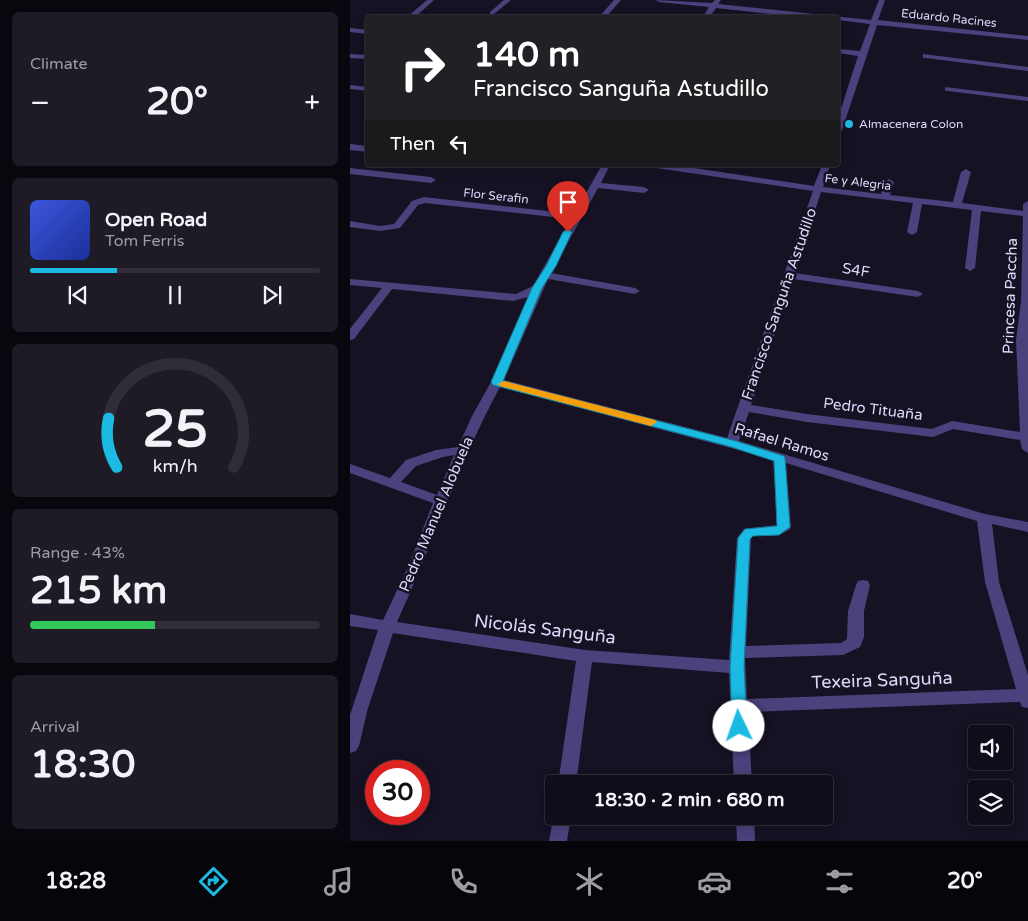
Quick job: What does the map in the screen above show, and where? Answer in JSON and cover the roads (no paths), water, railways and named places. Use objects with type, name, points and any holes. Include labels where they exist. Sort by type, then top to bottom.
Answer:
[{"type":"street","points":[[413,15],[431,0]]},
{"type":"street","points":[[492,13],[508,0]]},
{"type":"street","points":[[604,15],[618,0]]},
{"type":"street","name":"Eduardo Racines","points":[[659,0],[716,2],[819,15]]},
{"type":"street","points":[[840,123],[882,0]]},
{"type":"street","points":[[707,15],[716,2]]},
{"type":"street","name":"Eduardo Racines","points":[[840,18],[1028,38]]},
{"type":"street","points":[[350,30],[365,32]]},
{"type":"street","points":[[840,51],[863,54]]},
{"type":"street","points":[[350,56],[365,58]]},
{"type":"street","points":[[926,56],[1028,69]]},
{"type":"street","points":[[350,87],[365,89]]},
{"type":"street","points":[[948,89],[1028,99]]},
{"type":"street","points":[[840,100],[847,100]]},
{"type":"street","points":[[350,148],[365,149]]},
{"type":"street","name":"Pedro Manuel Alobuela","points":[[350,746],[360,708],[387,627],[415,568],[463,450],[478,416],[497,382],[537,288],[605,167]]},
{"type":"street","name":"Fe y Alegria","points":[[670,167],[818,189],[1028,214]]},
{"type":"street","name":"Francisco Sanguña Astudillo","points":[[732,443],[825,167]]},
{"type":"street","points":[[350,171],[432,180]]},
{"type":"street","points":[[957,206],[966,172]]},
{"type":"street","points":[[884,197],[890,182]]},
{"type":"street","points":[[595,185],[644,190]]},
{"type":"street","name":"Flor Serafin","points":[[350,224],[387,229],[393,228],[397,226],[415,203],[424,200],[576,217]]},
{"type":"street","points":[[912,232],[918,201]]},
{"type":"street","name":"Princesa Paccha","points":[[1027,443],[1022,340],[1026,302],[1028,204]]},
{"type":"street","points":[[970,268],[977,208]]},
{"type":"street","points":[[544,275],[635,291]]},
{"type":"street","name":"S4F","points":[[789,275],[918,294]]},
{"type":"street","points":[[350,282],[513,298],[537,288]]},
{"type":"street","points":[[350,338],[389,286]]},
{"type":"street","points":[[350,315],[364,317]]},
{"type":"street","name":"Rafael Ramos","points":[[497,382],[732,443],[984,518],[1028,527]]},
{"type":"street","name":"Pedro Tituaña","points":[[744,407],[807,418],[933,433],[952,424],[1027,443]]},
{"type":"street","points":[[392,484],[411,463],[441,453],[463,450]]},
{"type":"street","points":[[742,775],[737,659],[744,538],[749,532],[779,530],[785,524],[780,458]]},
{"type":"street","points":[[350,468],[441,501]]},
{"type":"street","points":[[984,518],[992,582],[1027,697]]},
{"type":"street","name":"Nicolás Sanguña","points":[[350,620],[586,656],[737,659],[843,649],[854,643],[856,637],[856,611],[863,585]]},
{"type":"street","points":[[568,775],[586,656]]},
{"type":"street","name":"Texeira Sanguña","points":[[738,706],[1027,697]]},
{"type":"street","points":[[558,841],[561,825]]},
{"type":"street","points":[[745,825],[746,841]]},
{"type":"place","name":"Almacenera Colon","points":[[849,124]]}]
